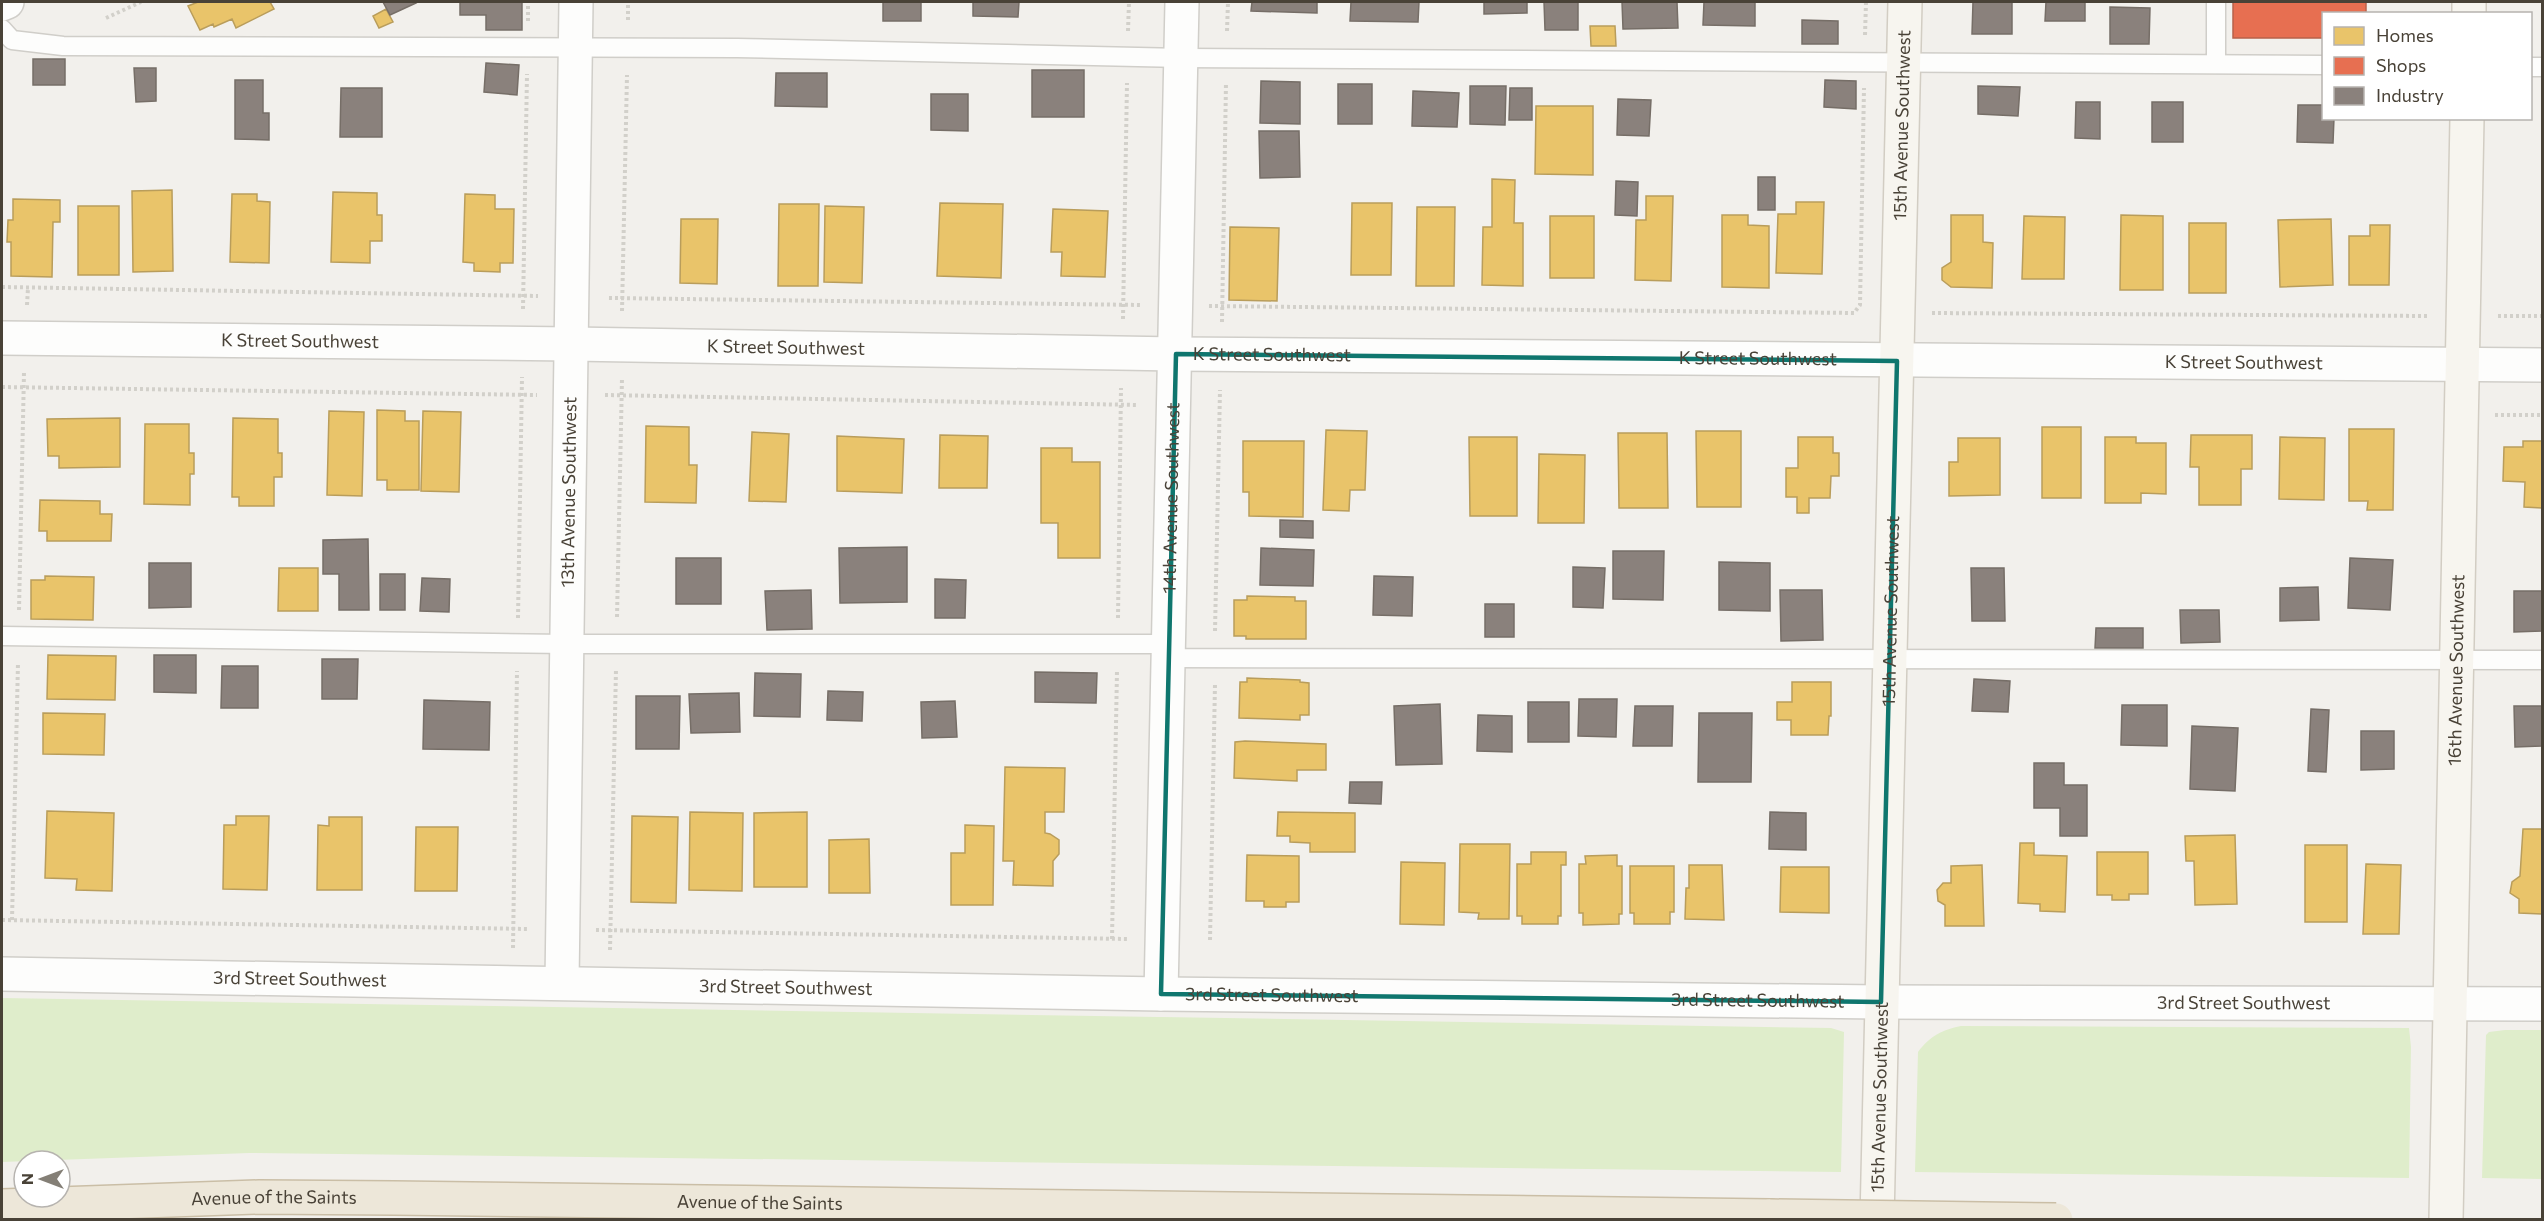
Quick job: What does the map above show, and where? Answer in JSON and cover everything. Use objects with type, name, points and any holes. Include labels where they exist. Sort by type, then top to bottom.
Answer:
[{"type":"highway","name":"Avenue of the Saints","points":[[2,1206],[259,1197],[394,1197],[2056,1220]]},
{"type":"main road","name":"15th Avenue Southwest","points":[[1877,1220],[1888,660],[1905,2]]},
{"type":"main road","name":"16th Avenue Southwest","points":[[2446,1220],[2467,120]]},
{"type":"street","points":[[2,4],[7,2]]},
{"type":"street","name":"13th Avenue Southwest","points":[[562,982],[576,2]]},
{"type":"street","name":"14th Avenue Southwest","points":[[1161,994],[1182,2]]},
{"type":"street","name":"K Street Southwest","points":[[2,338],[1176,354],[2542,365]]},
{"type":"street","name":"3rd Street Southwest","points":[[2,974],[1161,994],[1881,1002],[2542,1004]]},
{"type":"lane","points":[[2216,2],[2216,64]]},
{"type":"lane","points":[[2,28],[12,40],[63,46],[737,48],[1182,58],[2322,65]]},
{"type":"lane","points":[[2,636],[1888,660],[2542,660]]},
{"type":"path","points":[[523,313],[528,2]]},
{"type":"path","points":[[622,315],[628,2]]},
{"type":"path","points":[[1123,321],[1129,2]]},
{"type":"path","points":[[1222,325],[1228,2]]},
{"type":"path","points":[[1200,305],[1854,313],[1860,305],[1866,2]]},
{"type":"path","points":[[2,287],[541,296]]},
{"type":"path","points":[[27,305],[28,288]]},
{"type":"path","points":[[609,298],[1149,305]]},
{"type":"path","points":[[1929,313],[2438,316]]},
{"type":"path","points":[[2489,316],[2542,316]]},
{"type":"path","points":[[512,982],[522,377]]},
{"type":"path","points":[[609,983],[622,377]]},
{"type":"path","points":[[2,387],[538,394]]},
{"type":"path","points":[[605,395],[1148,405]]},
{"type":"path","points":[[2494,415],[2542,415]]},
{"type":"path","points":[[2,920],[528,929]]},
{"type":"path","points":[[596,930],[1138,939]]},
{"type":"highlighted area","points":[[1176,354],[1897,361],[1881,1002],[1161,994]]},
{"type":"green space","points":[[2,998],[1831,1028],[1844,1032],[1841,1172],[249,1153],[72,1159],[72,1149],[12,1149],[12,1162],[2,1162]]},
{"type":"green space","points":[[1961,1026],[2409,1028],[2411,1047],[2409,1178],[1915,1172],[1918,1052],[1937,1034]]},
{"type":"green space","points":[[2542,1030],[2542,1179],[2482,1178],[2486,1035],[2489,1032]]},
{"type":"building: Homes","points":[[198,2],[270,2],[274,9],[236,28],[232,19],[200,30],[188,6]]},
{"type":"building: Homes","points":[[386,9],[393,22],[379,28],[373,16]]},
{"type":"building: Homes","points":[[1590,26],[1615,26],[1616,46],[1591,46]]},
{"type":"building: Homes","points":[[1536,106],[1593,106],[1593,175],[1535,174]]},
{"type":"building: Homes","points":[[1492,179],[1515,180],[1514,223],[1523,223],[1523,286],[1482,285],[1483,227],[1492,227]]},
{"type":"building: Homes","points":[[172,190],[173,271],[133,272],[132,191]]},
{"type":"building: Homes","points":[[333,192],[377,193],[377,215],[382,215],[382,241],[370,241],[370,263],[331,262]]},
{"type":"building: Homes","points":[[232,194],[257,194],[257,201],[270,202],[269,263],[230,262]]},
{"type":"building: Homes","points":[[465,194],[495,195],[495,209],[514,209],[513,263],[500,263],[500,272],[474,271],[474,263],[463,262]]},
{"type":"building: Homes","points":[[1646,196],[1673,196],[1671,281],[1635,280],[1636,220],[1646,220]]},
{"type":"building: Homes","points":[[13,199],[60,200],[60,222],[53,222],[52,277],[11,276],[11,242],[7,242],[8,220],[13,220]]},
{"type":"building: Homes","points":[[1796,202],[1824,202],[1822,274],[1776,273],[1778,214],[1796,214]]},
{"type":"building: Homes","points":[[940,203],[1003,204],[1001,278],[937,276]]},
{"type":"building: Homes","points":[[1352,203],[1392,203],[1391,275],[1351,275]]},
{"type":"building: Homes","points":[[779,204],[819,204],[818,286],[778,286]]},
{"type":"building: Homes","points":[[78,206],[119,206],[119,275],[78,275]]},
{"type":"building: Homes","points":[[825,206],[864,207],[862,283],[824,282]]},
{"type":"building: Homes","points":[[1417,207],[1455,207],[1454,286],[1416,286]]},
{"type":"building: Homes","points":[[1053,209],[1108,211],[1105,277],[1061,276],[1062,252],[1051,252]]},
{"type":"building: Homes","points":[[1722,215],[1748,215],[1748,225],[1769,226],[1769,288],[1722,287]]},
{"type":"building: Homes","points":[[1951,215],[1983,215],[1983,242],[1993,243],[1992,288],[1951,287],[1942,280],[1942,268],[1951,262]]},
{"type":"building: Homes","points":[[2121,215],[2163,216],[2163,290],[2120,290]]},
{"type":"building: Homes","points":[[1550,216],[1594,216],[1594,278],[1550,278]]},
{"type":"building: Homes","points":[[2024,216],[2065,217],[2064,279],[2022,279]]},
{"type":"building: Homes","points":[[681,219],[718,219],[717,284],[680,283]]},
{"type":"building: Homes","points":[[2331,219],[2333,285],[2280,287],[2278,220]]},
{"type":"building: Homes","points":[[2189,223],[2226,223],[2226,293],[2189,293]]},
{"type":"building: Homes","points":[[2370,225],[2390,225],[2389,285],[2349,285],[2349,236],[2370,236]]},
{"type":"building: Homes","points":[[1230,227],[1279,228],[1277,301],[1229,300]]},
{"type":"building: Homes","points":[[377,410],[405,411],[405,421],[419,421],[419,490],[387,490],[387,480],[377,480]]},
{"type":"building: Homes","points":[[329,411],[364,412],[362,496],[327,495]]},
{"type":"building: Homes","points":[[423,411],[461,412],[459,492],[421,491]]},
{"type":"building: Homes","points":[[120,418],[120,467],[59,468],[59,456],[48,456],[47,419]]},
{"type":"building: Homes","points":[[233,418],[278,419],[278,453],[282,453],[282,477],[274,477],[274,506],[239,506],[239,497],[232,497]]},
{"type":"building: Homes","points":[[145,424],[189,424],[189,453],[194,453],[194,474],[190,474],[190,505],[144,504]]},
{"type":"building: Homes","points":[[646,426],[689,427],[689,465],[697,465],[696,503],[645,502]]},
{"type":"building: Homes","points":[[2042,427],[2081,427],[2081,498],[2042,498]]},
{"type":"building: Homes","points":[[2349,429],[2394,429],[2393,510],[2367,510],[2368,501],[2349,501]]},
{"type":"building: Homes","points":[[1326,430],[1367,431],[1365,490],[1350,490],[1349,511],[1323,510]]},
{"type":"building: Homes","points":[[1696,431],[1741,431],[1741,507],[1697,507]]},
{"type":"building: Homes","points":[[752,432],[789,434],[786,502],[749,501]]},
{"type":"building: Homes","points":[[1618,433],[1667,433],[1668,508],[1619,508]]},
{"type":"building: Homes","points":[[940,435],[988,436],[987,488],[939,488]]},
{"type":"building: Homes","points":[[2191,435],[2252,435],[2252,469],[2241,469],[2241,505],[2199,505],[2199,467],[2190,467]]},
{"type":"building: Homes","points":[[837,436],[904,439],[902,493],[837,491]]},
{"type":"building: Homes","points":[[1469,437],[1517,437],[1517,516],[1470,516]]},
{"type":"building: Homes","points":[[1798,437],[1833,437],[1833,453],[1839,453],[1839,476],[1831,476],[1830,498],[1809,498],[1809,513],[1797,513],[1797,497],[1786,497],[1786,468],[1798,468]]},
{"type":"building: Homes","points":[[2105,437],[2136,437],[2136,443],[2166,443],[2166,494],[2141,493],[2141,503],[2105,503]]},
{"type":"building: Homes","points":[[2280,437],[2325,438],[2324,500],[2279,499]]},
{"type":"building: Homes","points":[[1958,438],[2000,438],[2000,495],[1949,496],[1949,462],[1958,462]]},
{"type":"building: Homes","points":[[1243,441],[1304,441],[1303,517],[1249,516],[1249,492],[1243,492]]},
{"type":"building: Homes","points":[[2523,441],[2542,441],[2542,508],[2524,507],[2525,482],[2503,481],[2504,447],[2523,447]]},
{"type":"building: Homes","points":[[1041,448],[1072,448],[1072,462],[1100,462],[1100,558],[1058,558],[1058,523],[1041,523]]},
{"type":"building: Homes","points":[[1539,454],[1585,455],[1584,523],[1538,523]]},
{"type":"building: Homes","points":[[40,500],[100,501],[100,514],[112,514],[111,541],[47,541],[47,531],[39,531]]},
{"type":"building: Homes","points":[[279,568],[318,568],[318,611],[278,611]]},
{"type":"building: Homes","points":[[45,576],[94,577],[93,620],[31,619],[31,580],[45,580]]},
{"type":"building: Homes","points":[[1247,596],[1295,597],[1295,601],[1306,601],[1306,639],[1246,639],[1246,636],[1234,636],[1234,600],[1247,600]]},
{"type":"building: Homes","points":[[48,655],[116,656],[115,700],[47,699]]},
{"type":"building: Homes","points":[[1247,678],[1300,680],[1300,682],[1309,683],[1309,715],[1300,715],[1300,720],[1239,718],[1240,682],[1247,682]]},
{"type":"building: Homes","points":[[1792,682],[1831,682],[1831,716],[1829,716],[1828,735],[1791,735],[1791,720],[1777,720],[1777,702],[1792,702]]},
{"type":"building: Homes","points":[[43,713],[105,714],[104,755],[43,754]]},
{"type":"building: Homes","points":[[1235,742],[1326,744],[1326,770],[1297,770],[1297,781],[1234,778]]},
{"type":"building: Homes","points":[[1005,767],[1065,768],[1064,812],[1045,812],[1045,833],[1059,840],[1059,854],[1053,861],[1053,886],[1013,885],[1014,861],[1003,861]]},
{"type":"building: Homes","points":[[47,811],[114,813],[112,891],[76,890],[77,879],[45,878]]},
{"type":"building: Homes","points":[[690,812],[743,813],[742,891],[689,890]]},
{"type":"building: Homes","points":[[807,812],[807,887],[754,887],[754,813]]},
{"type":"building: Homes","points":[[1278,812],[1355,813],[1355,852],[1310,852],[1310,843],[1290,842],[1290,836],[1277,836]]},
{"type":"building: Homes","points":[[236,816],[269,816],[267,890],[223,889],[224,825],[236,825]]},
{"type":"building: Homes","points":[[632,816],[678,817],[676,903],[631,902]]},
{"type":"building: Homes","points":[[329,817],[362,817],[362,890],[317,890],[318,825],[329,826]]},
{"type":"building: Homes","points":[[965,825],[994,826],[993,905],[951,905],[951,853],[965,853]]},
{"type":"building: Homes","points":[[416,827],[458,827],[457,891],[415,891]]},
{"type":"building: Homes","points":[[2523,829],[2542,829],[2542,914],[2519,913],[2519,899],[2510,893],[2512,882],[2520,876]]},
{"type":"building: Homes","points":[[2235,835],[2237,904],[2195,905],[2194,861],[2186,861],[2185,836]]},
{"type":"building: Homes","points":[[869,839],[870,893],[829,893],[829,840]]},
{"type":"building: Homes","points":[[2020,843],[2034,843],[2034,855],[2067,856],[2065,912],[2040,911],[2040,904],[2018,903]]},
{"type":"building: Homes","points":[[1460,844],[1510,844],[1509,919],[1478,919],[1479,913],[1459,912]]},
{"type":"building: Homes","points":[[2305,845],[2347,845],[2347,922],[2305,922]]},
{"type":"building: Homes","points":[[1531,852],[1566,852],[1566,865],[1561,865],[1561,916],[1558,916],[1558,924],[1522,924],[1522,916],[1517,916],[1517,864],[1531,864]]},
{"type":"building: Homes","points":[[2097,852],[2148,852],[2148,894],[2129,894],[2129,900],[2112,900],[2112,895],[2097,895]]},
{"type":"building: Homes","points":[[1247,855],[1299,856],[1299,902],[1286,902],[1286,907],[1264,907],[1264,901],[1246,901]]},
{"type":"building: Homes","points":[[1617,855],[1617,866],[1622,866],[1622,914],[1619,914],[1619,924],[1583,925],[1583,913],[1579,913],[1579,864],[1586,864],[1585,856]]},
{"type":"building: Homes","points":[[1401,862],[1445,863],[1444,925],[1400,924]]},
{"type":"building: Homes","points":[[2366,864],[2401,865],[2399,934],[2363,934]]},
{"type":"building: Homes","points":[[1689,865],[1722,865],[1724,920],[1685,919]]},
{"type":"building: Homes","points":[[1982,865],[1984,926],[1945,926],[1945,905],[1938,901],[1937,890],[1943,883],[1951,883],[1951,866]]},
{"type":"building: Homes","points":[[1630,866],[1674,866],[1674,912],[1670,912],[1670,924],[1634,924],[1634,913],[1630,913]]},
{"type":"building: Homes","points":[[1781,867],[1829,867],[1829,913],[1780,912]]},
{"type":"building: Shops","points":[[2233,2],[2366,2],[2366,12],[2322,12],[2322,38],[2233,38]]},
{"type":"building: Industry","points":[[383,2],[415,2],[416,3],[390,15]]},
{"type":"building: Industry","points":[[460,2],[522,2],[522,30],[486,30],[486,15],[460,15]]},
{"type":"building: Industry","points":[[883,2],[921,2],[921,21],[883,21]]},
{"type":"building: Industry","points":[[973,2],[1019,2],[1018,17],[973,16]]},
{"type":"building: Industry","points":[[1252,2],[1317,2],[1317,13],[1251,11]]},
{"type":"building: Industry","points":[[1351,2],[1419,2],[1418,22],[1350,21]]},
{"type":"building: Industry","points":[[1484,2],[1527,2],[1527,13],[1484,14]]},
{"type":"building: Industry","points":[[1544,2],[1578,2],[1578,30],[1545,30]]},
{"type":"building: Industry","points":[[1622,2],[1677,2],[1678,28],[1623,29]]},
{"type":"building: Industry","points":[[1704,2],[1755,2],[1755,26],[1703,25]]},
{"type":"building: Industry","points":[[1973,2],[2012,2],[2012,34],[1972,34]]},
{"type":"building: Industry","points":[[2046,2],[2085,2],[2085,21],[2045,21]]},
{"type":"building: Industry","points":[[2110,7],[2150,8],[2149,44],[2110,44]]},
{"type":"building: Industry","points":[[1802,20],[1838,21],[1838,44],[1802,44]]},
{"type":"building: Industry","points":[[33,59],[65,59],[65,85],[33,85]]},
{"type":"building: Industry","points":[[486,63],[519,65],[517,95],[484,92]]},
{"type":"building: Industry","points":[[134,68],[156,68],[156,101],[136,102]]},
{"type":"building: Industry","points":[[1032,70],[1084,70],[1084,117],[1032,117]]},
{"type":"building: Industry","points":[[776,73],[827,73],[827,107],[775,106]]},
{"type":"building: Industry","points":[[235,80],[263,80],[263,113],[269,113],[269,140],[235,139]]},
{"type":"building: Industry","points":[[1825,80],[1856,81],[1856,109],[1824,107]]},
{"type":"building: Industry","points":[[1261,81],[1300,82],[1300,124],[1260,123]]},
{"type":"building: Industry","points":[[1338,84],[1372,84],[1372,124],[1338,124]]},
{"type":"building: Industry","points":[[1470,86],[1506,86],[1505,125],[1470,124]]},
{"type":"building: Industry","points":[[1978,86],[2020,87],[2018,116],[1978,114]]},
{"type":"building: Industry","points":[[341,88],[382,88],[382,137],[340,137]]},
{"type":"building: Industry","points":[[1510,88],[1532,88],[1532,120],[1509,120]]},
{"type":"building: Industry","points":[[1413,91],[1459,93],[1457,127],[1412,126]]},
{"type":"building: Industry","points":[[931,94],[968,94],[968,131],[931,130]]},
{"type":"building: Industry","points":[[1618,99],[1651,100],[1649,136],[1617,135]]},
{"type":"building: Industry","points":[[2076,102],[2100,102],[2100,139],[2075,138]]},
{"type":"building: Industry","points":[[2152,102],[2183,102],[2183,142],[2152,142]]},
{"type":"building: Industry","points":[[2298,105],[2322,105],[2322,120],[2334,120],[2333,143],[2297,142]]},
{"type":"building: Industry","points":[[1259,131],[1299,131],[1300,177],[1260,178]]},
{"type":"building: Industry","points":[[1758,177],[1775,177],[1775,210],[1758,210]]},
{"type":"building: Industry","points":[[1616,181],[1638,182],[1637,216],[1615,215]]},
{"type":"building: Industry","points":[[1280,520],[1313,521],[1313,538],[1280,537]]},
{"type":"building: Industry","points":[[368,539],[369,610],[339,610],[339,574],[323,574],[323,540]]},
{"type":"building: Industry","points":[[907,547],[907,602],[840,603],[839,548]]},
{"type":"building: Industry","points":[[1261,548],[1314,550],[1313,586],[1260,585]]},
{"type":"building: Industry","points":[[1613,551],[1664,551],[1663,600],[1613,599]]},
{"type":"building: Industry","points":[[676,558],[721,558],[721,604],[676,604]]},
{"type":"building: Industry","points":[[2350,558],[2393,560],[2390,610],[2348,608]]},
{"type":"building: Industry","points":[[1719,562],[1770,563],[1770,611],[1719,610]]},
{"type":"building: Industry","points":[[149,563],[191,563],[191,607],[149,608]]},
{"type":"building: Industry","points":[[1573,567],[1605,568],[1603,608],[1573,607]]},
{"type":"building: Industry","points":[[1971,568],[2004,568],[2005,621],[1972,621]]},
{"type":"building: Industry","points":[[380,574],[405,574],[405,610],[380,610]]},
{"type":"building: Industry","points":[[1374,576],[1413,577],[1412,616],[1373,615]]},
{"type":"building: Industry","points":[[422,578],[450,579],[449,612],[420,611]]},
{"type":"building: Industry","points":[[935,579],[966,580],[965,618],[935,618]]},
{"type":"building: Industry","points":[[2318,587],[2319,620],[2280,621],[2280,588]]},
{"type":"building: Industry","points":[[811,590],[812,629],[767,630],[765,591]]},
{"type":"building: Industry","points":[[1780,590],[1822,590],[1823,640],[1781,641]]},
{"type":"building: Industry","points":[[2514,591],[2542,591],[2542,631],[2514,632]]},
{"type":"building: Industry","points":[[1485,604],[1514,604],[1514,637],[1485,637]]},
{"type":"building: Industry","points":[[2180,610],[2219,610],[2220,642],[2181,643]]},
{"type":"building: Industry","points":[[2096,628],[2143,628],[2143,648],[2095,648]]},
{"type":"building: Industry","points":[[154,655],[196,655],[196,693],[154,692]]},
{"type":"building: Industry","points":[[322,659],[358,659],[357,699],[322,699]]},
{"type":"building: Industry","points":[[222,666],[258,666],[258,708],[221,708]]},
{"type":"building: Industry","points":[[1035,672],[1097,673],[1096,703],[1035,702]]},
{"type":"building: Industry","points":[[755,673],[801,674],[800,717],[754,716]]},
{"type":"building: Industry","points":[[1974,679],[2010,681],[2008,712],[1972,711]]},
{"type":"building: Industry","points":[[828,691],[863,692],[862,721],[827,720]]},
{"type":"building: Industry","points":[[739,693],[740,732],[691,733],[689,694]]},
{"type":"building: Industry","points":[[636,696],[680,696],[679,749],[636,749]]},
{"type":"building: Industry","points":[[1579,699],[1617,699],[1616,737],[1578,736]]},
{"type":"building: Industry","points":[[424,700],[490,702],[489,750],[423,749]]},
{"type":"building: Industry","points":[[955,701],[957,737],[922,738],[921,702]]},
{"type":"building: Industry","points":[[1528,702],[1569,702],[1569,742],[1528,742]]},
{"type":"building: Industry","points":[[1440,704],[1442,764],[1396,765],[1394,706]]},
{"type":"building: Industry","points":[[2122,705],[2167,705],[2167,746],[2121,745]]},
{"type":"building: Industry","points":[[1635,706],[1673,706],[1672,746],[1633,746]]},
{"type":"building: Industry","points":[[2514,706],[2542,706],[2542,746],[2515,747]]},
{"type":"building: Industry","points":[[2311,709],[2329,710],[2326,772],[2308,771]]},
{"type":"building: Industry","points":[[1699,713],[1752,713],[1751,782],[1698,782]]},
{"type":"building: Industry","points":[[1478,715],[1512,716],[1512,752],[1477,751]]},
{"type":"building: Industry","points":[[2192,726],[2238,728],[2235,791],[2190,789]]},
{"type":"building: Industry","points":[[2361,731],[2394,731],[2394,769],[2361,770]]},
{"type":"building: Industry","points":[[2034,763],[2064,763],[2064,785],[2087,785],[2087,836],[2060,836],[2060,808],[2034,808]]},
{"type":"building: Industry","points":[[1350,782],[1382,782],[1381,804],[1349,803]]},
{"type":"building: Industry","points":[[1770,812],[1806,813],[1806,850],[1769,849]]}]
